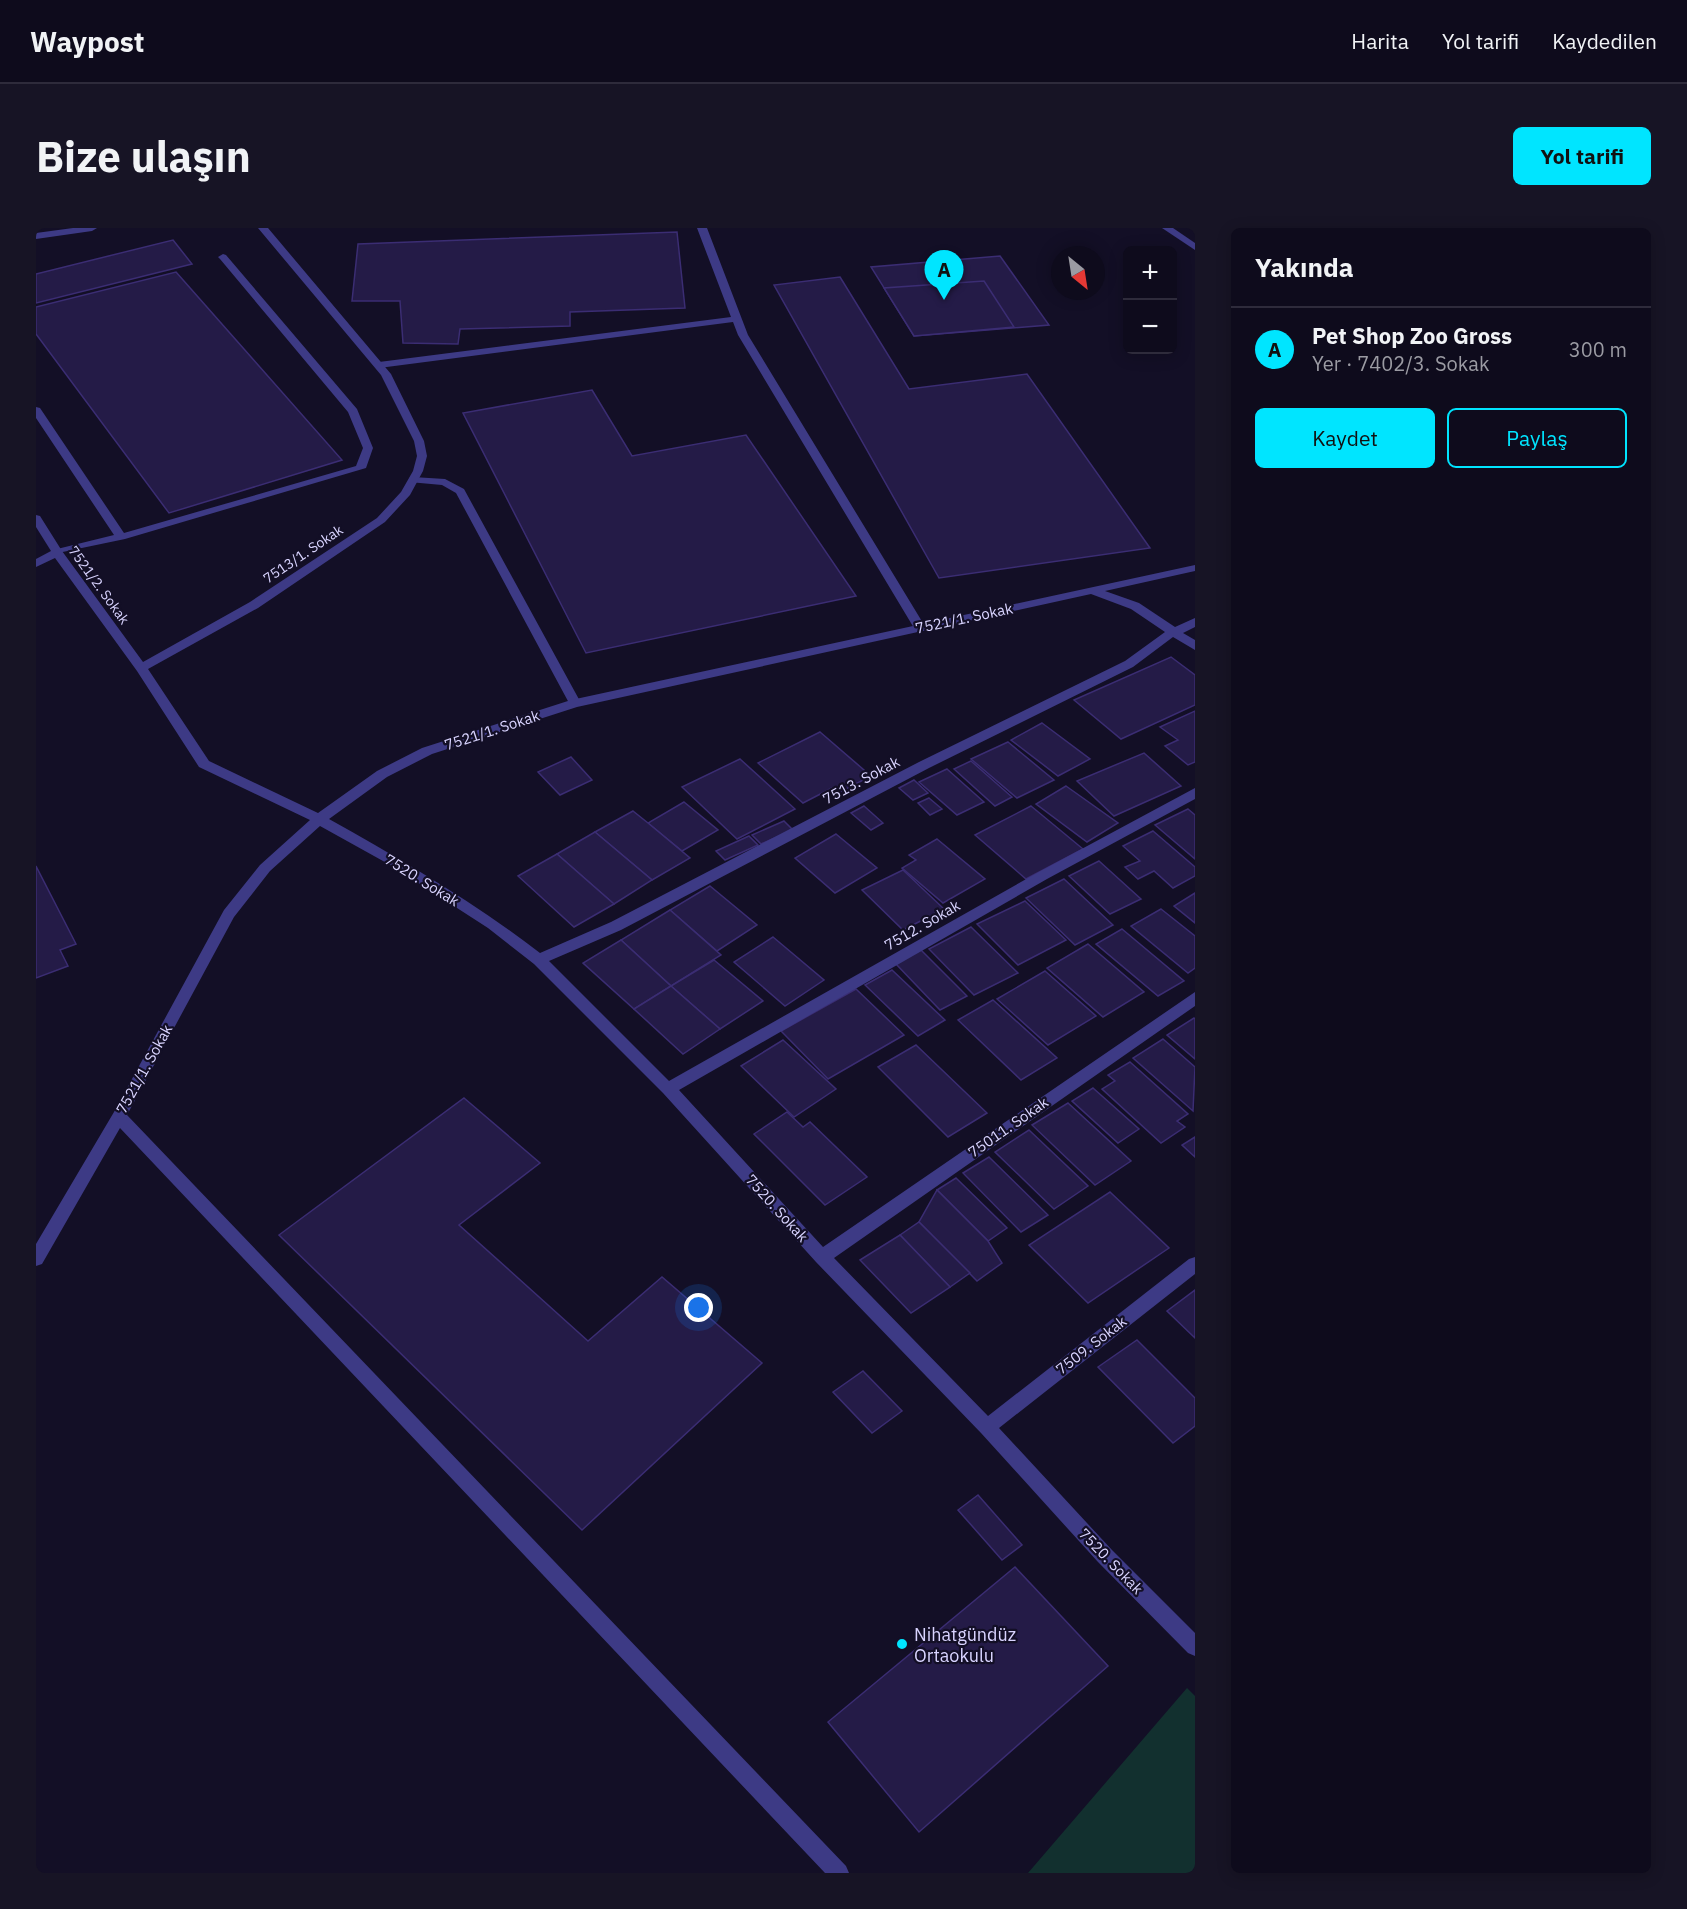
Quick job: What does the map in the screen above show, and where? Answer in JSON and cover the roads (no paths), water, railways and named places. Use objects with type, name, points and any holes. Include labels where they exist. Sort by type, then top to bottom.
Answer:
[{"type":"street","points":[[36,236],[92,228]]},
{"type":"street","name":"7513/1. Sokak","points":[[141,668],[254,605],[381,520],[406,493],[422,456],[419,441],[400,398],[379,365],[263,228]]},
{"type":"street","points":[[702,228],[743,335],[920,628]]},
{"type":"street","points":[[1167,228],[1195,247]]},
{"type":"street","points":[[36,564],[57,552],[121,537],[361,468],[368,448],[353,411],[224,257]]},
{"type":"street","points":[[379,365],[737,319]]},
{"type":"street","points":[[36,410],[121,537]]},
{"type":"street","points":[[413,480],[445,482],[460,491],[575,703]]},
{"type":"street","name":"7521/2. Sokak","points":[[36,518],[57,552],[141,668]]},
{"type":"street","name":"7521/1. Sokak","points":[[36,1259],[119,1116],[229,915],[266,868],[319,819],[382,774],[427,751],[575,703],[1195,568]]},
{"type":"street","points":[[1092,590],[1135,606],[1195,646]]},
{"type":"street","name":"7513. Sokak","points":[[539,960],[616,926],[924,765],[1129,664],[1164,638],[1195,621]]},
{"type":"street","points":[[141,668],[204,764],[319,819]]},
{"type":"street","name":"7512. Sokak","points":[[668,1089],[1042,876],[1195,793]]},
{"type":"street","name":"7520. Sokak","points":[[319,819],[397,863],[493,924],[539,960],[668,1089],[822,1257],[987,1427],[1106,1556],[1195,1646]]},
{"type":"street","name":"75011. Sokak","points":[[822,1257],[1195,998]]},
{"type":"street","points":[[119,1116],[839,1873]]},
{"type":"street","name":"7509. Sokak","points":[[987,1427],[1195,1264]]},
{"type":"place","name":"Pet Shop Zoo Gross","points":[[944,300]]},
{"type":"place","name":"Nihatgündüz Ortaokulu","points":[[902,1644]]}]
